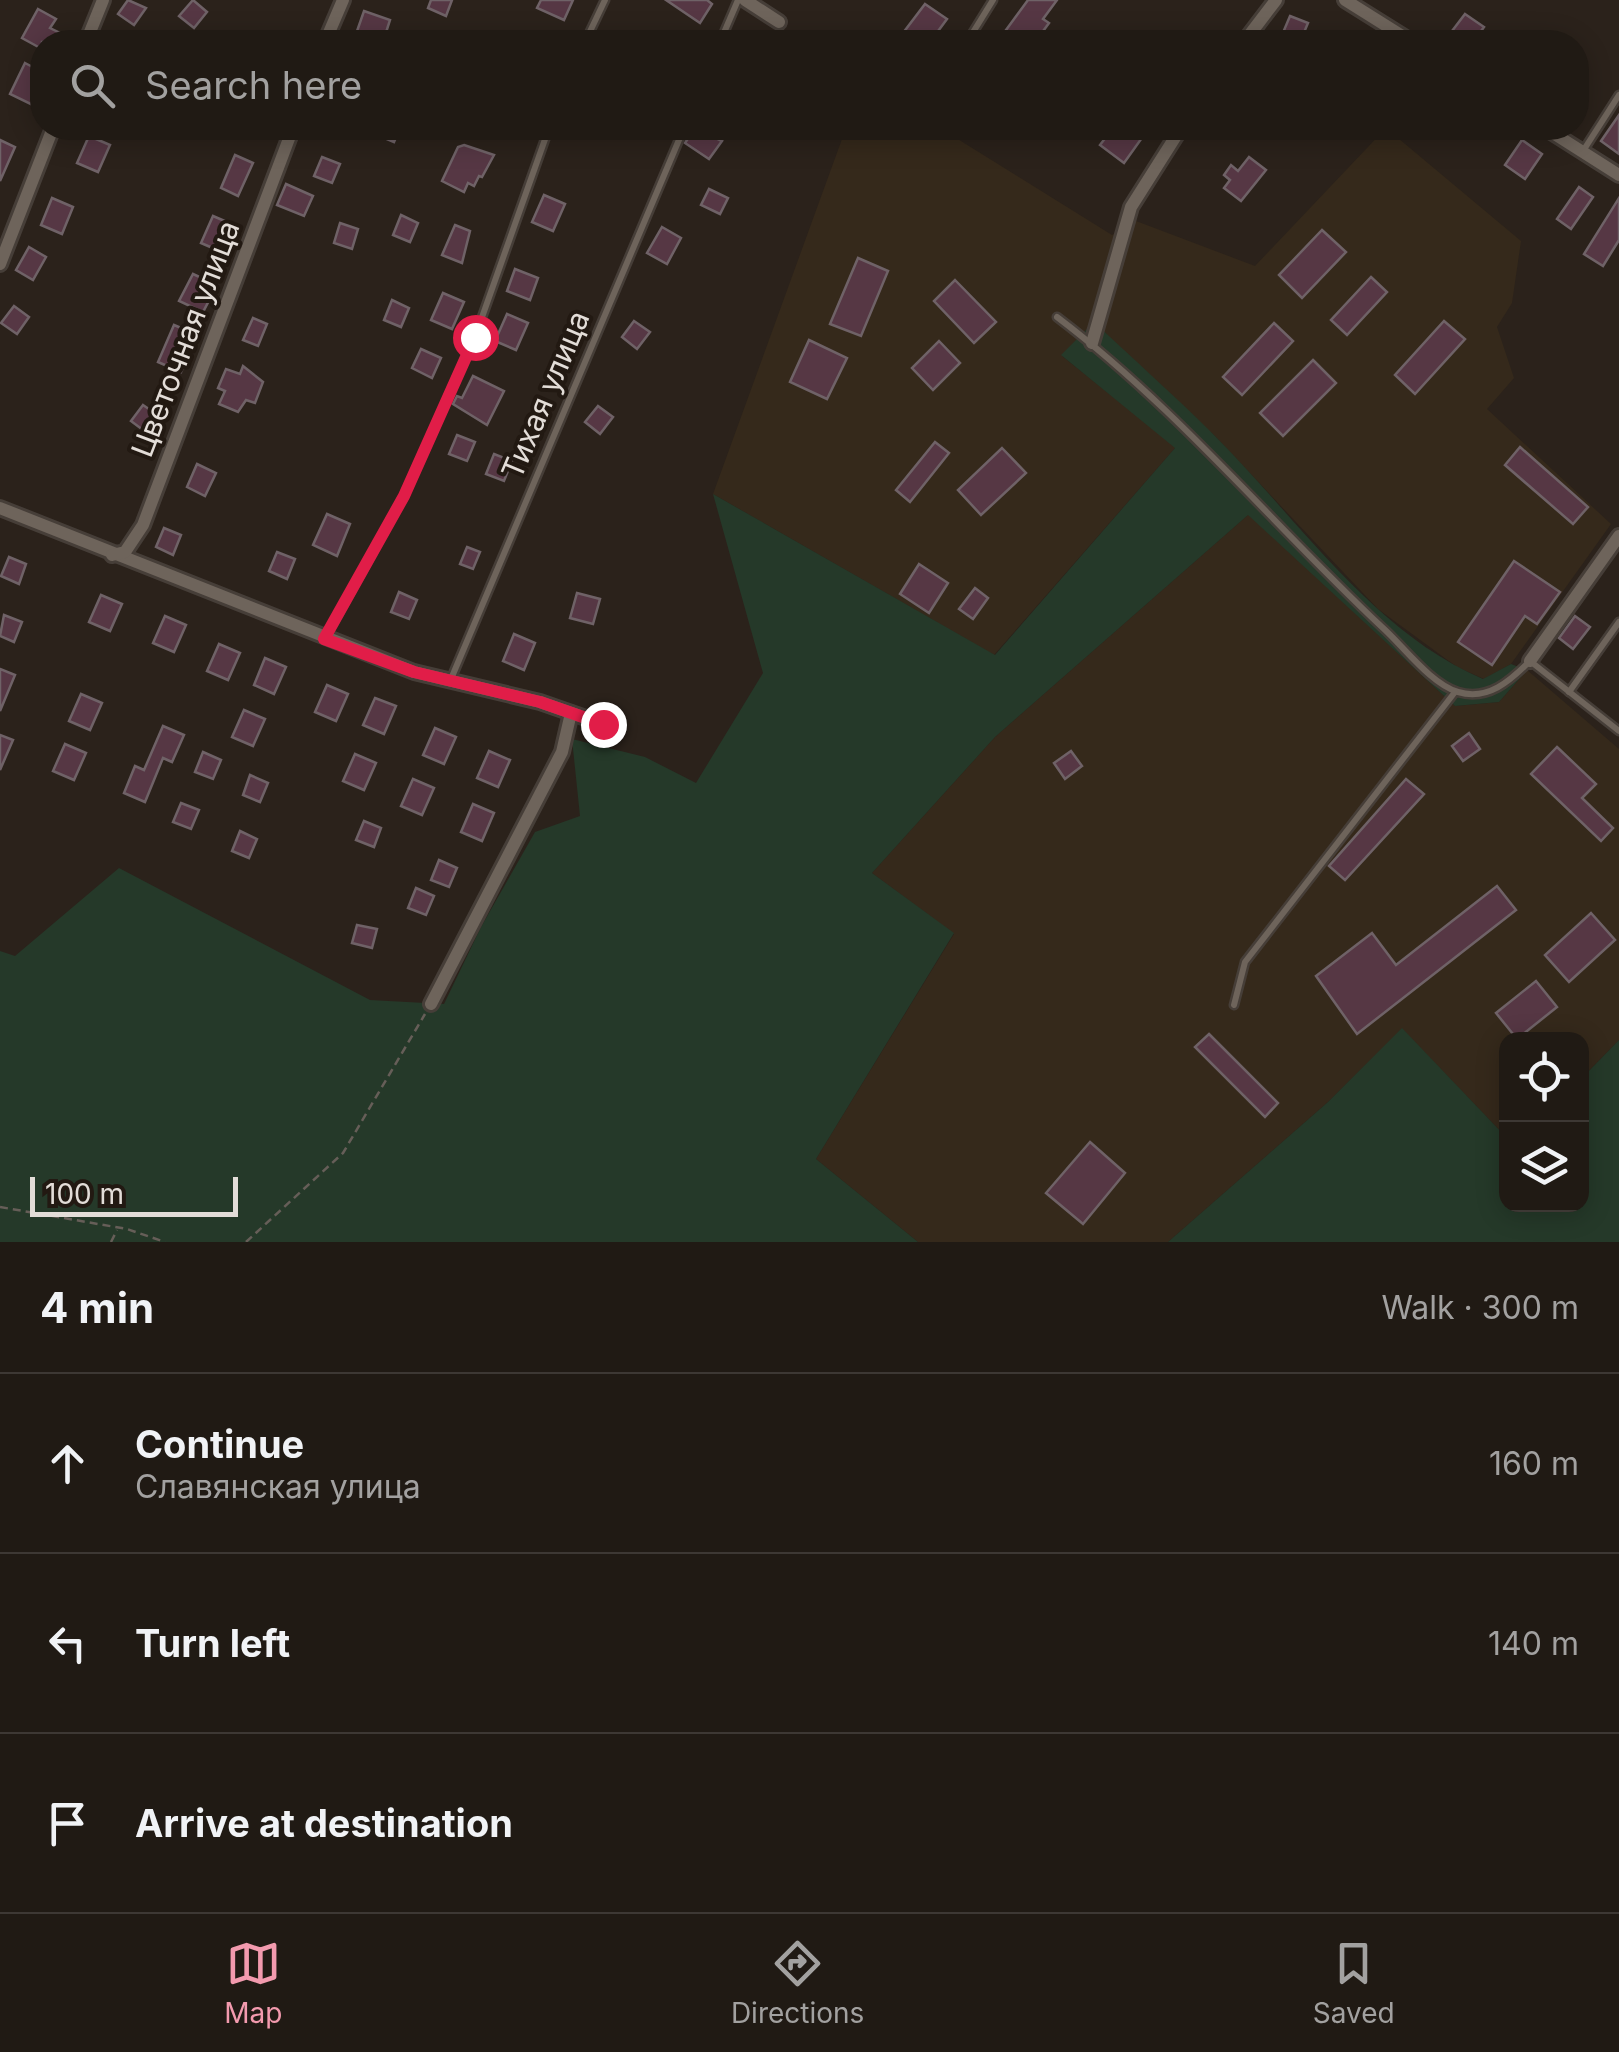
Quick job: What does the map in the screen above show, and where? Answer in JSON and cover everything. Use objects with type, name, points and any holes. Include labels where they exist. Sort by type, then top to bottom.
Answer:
[{"type":"street","points":[[91,30],[103,0]]},
{"type":"street","points":[[331,30],[342,0]]},
{"type":"street","points":[[746,0],[779,22]]},
{"type":"street","points":[[1253,30],[1276,0]]},
{"type":"street","points":[[1344,0],[1393,30]]},
{"type":"street","points":[[0,264],[48,140]]},
{"type":"street","name":"Цветочная улица","points":[[112,555],[125,552],[143,525],[288,140]]},
{"type":"street","points":[[1092,343],[1131,207],[1173,140]]},
{"type":"street","points":[[1564,140],[1619,175]]},
{"type":"street","points":[[0,508],[324,639],[450,681],[603,724]]},
{"type":"street","points":[[1530,661],[1619,536]]},
{"type":"street","points":[[431,1004],[562,752],[571,713]]},
{"type":"lane","points":[[591,30],[605,0]]},
{"type":"lane","points":[[725,30],[738,0]]},
{"type":"lane","points":[[975,30],[994,0]]},
{"type":"lane","points":[[1583,152],[1619,95]]},
{"type":"lane","points":[[324,639],[404,496],[475,337],[545,140]]},
{"type":"lane","name":"Тихая улица","points":[[450,681],[679,140]]},
{"type":"lane","points":[[1058,316],[1202,444],[1353,600],[1454,692],[1478,696],[1508,683],[1530,661],[1619,731]]},
{"type":"lane","points":[[1569,692],[1619,622]]},
{"type":"lane","points":[[1234,1004],[1245,962],[1454,692]]},
{"type":"path","points":[[246,1242],[343,1152],[431,1004]]},
{"type":"path","points":[[0,1207],[119,1228],[165,1242]]},
{"type":"path","points":[[111,1242],[119,1228]]},
{"type":"shaded area","points":[[842,140],[959,140],[1112,235],[1136,221],[1255,266],[1375,140],[1400,140],[1521,241],[1512,303],[1497,327],[1514,378],[1487,409],[1611,524],[1511,664],[1484,679],[1457,667],[1378,609],[1212,433],[1062,356],[1176,447],[994,655],[713,494]]},
{"type":"shaded area","points":[[1249,514],[1455,706],[1499,702],[1527,670],[1619,749],[1619,1040],[1589,1071],[1589,1032],[1499,1032],[1499,1130],[1402,1029],[1328,1102],[1168,1242],[918,1242],[816,1159],[954,934],[872,873],[995,737]]},
{"type":"green space","points":[[1094,322],[1212,433],[1337,570],[1405,632],[1483,679],[1511,664],[1527,670],[1499,702],[1455,706],[1248,515],[995,737],[872,873],[954,933],[816,1159],[918,1242],[0,1242],[0,951],[15,956],[119,868],[370,1000],[444,1004],[481,927],[535,832],[580,816],[572,739],[645,757],[696,783],[763,673],[713,494],[995,655],[1175,448],[1061,355]]},
{"type":"green space","points":[[1402,1028],[1499,1130],[1499,1212],[1589,1212],[1589,1071],[1619,1040],[1619,1242],[1168,1242],[1328,1102]]},
{"type":"building","points":[[128,0],[146,8],[134,25],[118,14]]},
{"type":"building","points":[[193,0],[207,12],[194,28],[179,16]]},
{"type":"building","points":[[431,0],[452,0],[446,16],[428,8]]},
{"type":"building","points":[[541,0],[573,0],[564,20],[537,8]]},
{"type":"building","points":[[666,0],[707,0],[712,4],[700,23]]},
{"type":"building","points":[[1028,0],[1057,0],[1043,19],[1049,23],[1044,30],[1006,30]]},
{"type":"building","points":[[925,4],[947,19],[939,30],[905,30]]},
{"type":"building","points":[[38,9],[56,19],[50,28],[54,30],[30,30],[30,42],[22,38]]},
{"type":"building","points":[[364,11],[390,20],[387,30],[357,30]]},
{"type":"building","points":[[1465,14],[1484,27],[1482,30],[1453,30]]},
{"type":"building","points":[[1290,16],[1308,23],[1305,30],[1284,30]]},
{"type":"building","points":[[25,63],[30,66],[30,104],[10,94]]},
{"type":"building","points":[[1619,115],[1619,154],[1601,141]]},
{"type":"building","points":[[0,140],[15,147],[0,181]]},
{"type":"building","points":[[87,140],[110,145],[98,172],[77,163]]},
{"type":"building","points":[[687,140],[722,141],[709,159],[685,143]]},
{"type":"building","points":[[1104,140],[1140,140],[1124,163],[1100,145]]},
{"type":"building","points":[[1522,140],[1542,154],[1525,179],[1505,165]]},
{"type":"building","points":[[464,145],[494,155],[482,177],[474,186],[468,183],[464,192],[442,181],[458,147]]},
{"type":"building","points":[[235,155],[253,163],[238,196],[221,188]]},
{"type":"building","points":[[322,157],[340,164],[332,183],[314,176]]},
{"type":"building","points":[[1249,157],[1266,170],[1241,201],[1224,188],[1230,180],[1224,175],[1231,165],[1238,171]]},
{"type":"building","points":[[286,184],[313,196],[304,216],[277,205]]},
{"type":"building","points":[[1579,187],[1593,197],[1571,229],[1557,219]]},
{"type":"building","points":[[709,189],[728,198],[720,214],[701,205]]},
{"type":"building","points":[[544,195],[565,204],[553,231],[532,222]]},
{"type":"building","points":[[52,198],[73,207],[62,234],[41,225]]},
{"type":"building","points":[[1619,198],[1619,240],[1603,266],[1584,254]]},
{"type":"building","points":[[401,215],[418,223],[410,242],[393,235]]},
{"type":"building","points":[[213,216],[234,225],[222,252],[201,243]]},
{"type":"building","points":[[340,223],[358,229],[352,249],[334,243]]},
{"type":"building","points":[[455,225],[470,231],[462,263],[442,255]]},
{"type":"building","points":[[662,227],[681,238],[667,264],[647,253]]},
{"type":"building","points":[[1322,230],[1346,252],[1302,298],[1279,275]]},
{"type":"building","points":[[29,247],[46,257],[33,280],[16,270]]},
{"type":"building","points":[[858,258],[888,271],[861,336],[830,324]]},
{"type":"building","points":[[515,269],[538,278],[530,300],[507,291]]},
{"type":"building","points":[[193,274],[217,285],[203,312],[179,301]]},
{"type":"building","points":[[1371,277],[1387,292],[1347,335],[1331,320]]},
{"type":"building","points":[[955,280],[996,322],[974,343],[934,301]]},
{"type":"building","points":[[443,293],[464,302],[452,329],[431,320]]},
{"type":"building","points":[[392,300],[409,308],[401,327],[384,320]]},
{"type":"building","points":[[14,306],[29,317],[17,334],[1,323]]},
{"type":"building","points":[[507,314],[528,323],[516,350],[495,341]]},
{"type":"building","points":[[253,318],[267,324],[258,346],[243,340]]},
{"type":"building","points":[[634,321],[650,332],[637,349],[622,337]]},
{"type":"building","points":[[1444,321],[1465,339],[1415,394],[1395,375]]},
{"type":"building","points":[[1274,323],[1293,341],[1242,395],[1223,377]]},
{"type":"building","points":[[174,325],[198,335],[181,372],[158,362]]},
{"type":"building","points":[[809,340],[847,358],[827,399],[790,382]]},
{"type":"building","points":[[939,341],[960,363],[933,390],[912,368]]},
{"type":"building","points":[[421,349],[441,358],[432,378],[412,368]]},
{"type":"building","points":[[1313,360],[1336,383],[1283,436],[1260,413]]},
{"type":"building","points":[[243,366],[263,382],[255,403],[246,400],[238,412],[219,404],[225,391],[218,388],[226,369],[240,374]]},
{"type":"building","points":[[473,376],[504,391],[487,425],[453,404],[457,396],[462,398]]},
{"type":"building","points":[[143,405],[159,416],[147,433],[131,421]]},
{"type":"building","points":[[598,406],[613,417],[600,434],[585,422]]},
{"type":"building","points":[[457,435],[475,442],[467,461],[449,454]]},
{"type":"building","points":[[935,442],[949,453],[910,502],[896,490]]},
{"type":"building","points":[[1520,447],[1588,507],[1573,524],[1505,465]]},
{"type":"building","points":[[1002,448],[1026,473],[981,515],[958,490]]},
{"type":"building","points":[[494,454],[512,461],[504,481],[486,474]]},
{"type":"building","points":[[197,464],[216,473],[205,496],[187,487]]},
{"type":"building","points":[[327,514],[350,524],[337,556],[313,545]]},
{"type":"building","points":[[164,528],[181,535],[173,555],[156,547]]},
{"type":"building","points":[[467,547],[480,552],[473,569],[460,564]]},
{"type":"building","points":[[277,552],[295,559],[287,579],[269,571]]},
{"type":"building","points":[[9,557],[26,564],[19,584],[1,576]]},
{"type":"building","points":[[1514,561],[1560,592],[1537,624],[1525,616],[1492,665],[1458,642]]},
{"type":"building","points":[[919,564],[948,583],[929,613],[900,594]]},
{"type":"building","points":[[975,588],[988,598],[973,619],[959,609]]},
{"type":"building","points":[[399,592],[417,600],[409,619],[391,612]]},
{"type":"building","points":[[577,593],[600,599],[593,624],[570,618]]},
{"type":"building","points":[[101,595],[122,604],[110,631],[89,622]]},
{"type":"building","points":[[4,615],[22,622],[14,642],[0,636]]},
{"type":"building","points":[[165,616],[186,625],[174,652],[153,643]]},
{"type":"building","points":[[1575,616],[1590,627],[1573,649],[1559,638]]},
{"type":"building","points":[[514,634],[535,643],[524,670],[503,661]]},
{"type":"building","points":[[219,644],[240,653],[228,680],[207,671]]},
{"type":"building","points":[[265,658],[286,667],[274,694],[254,685]]},
{"type":"building","points":[[0,669],[15,675],[0,711]]},
{"type":"building","points":[[327,685],[348,694],[336,721],[315,712]]},
{"type":"building","points":[[81,694],[102,703],[90,730],[69,721]]},
{"type":"building","points":[[375,698],[396,706],[384,734],[363,725]]},
{"type":"building","points":[[244,710],[265,719],[253,746],[232,737]]},
{"type":"building","points":[[163,726],[184,735],[172,762],[163,758],[145,802],[124,793],[135,766],[144,770]]},
{"type":"building","points":[[435,728],[456,737],[444,764],[423,755]]},
{"type":"building","points":[[1469,733],[1480,749],[1463,761],[1452,746]]},
{"type":"building","points":[[0,735],[13,740],[0,770]]},
{"type":"building","points":[[65,744],[86,753],[74,780],[53,771]]},
{"type":"building","points":[[1557,747],[1596,784],[1582,798],[1613,828],[1601,841],[1531,774]]},
{"type":"building","points":[[489,751],[510,760],[498,787],[477,778]]},
{"type":"building","points":[[1071,751],[1082,766],[1065,779],[1054,763]]},
{"type":"building","points":[[203,752],[221,760],[213,779],[195,772]]},
{"type":"building","points":[[355,754],[376,763],[364,790],[343,781]]},
{"type":"building","points":[[250,775],[268,783],[260,802],[243,795]]},
{"type":"building","points":[[413,779],[434,788],[422,815],[401,806]]},
{"type":"building","points":[[1406,779],[1424,794],[1345,880],[1329,866]]},
{"type":"building","points":[[181,803],[199,810],[191,829],[173,822]]},
{"type":"building","points":[[473,804],[494,813],[482,841],[461,832]]},
{"type":"building","points":[[364,821],[381,828],[374,847],[356,840]]},
{"type":"building","points":[[240,831],[257,839],[249,858],[232,851]]},
{"type":"building","points":[[439,860],[457,868],[449,887],[431,880]]},
{"type":"building","points":[[1497,886],[1516,910],[1357,1034],[1316,976],[1372,933],[1396,965]]},
{"type":"building","points":[[416,888],[434,896],[426,915],[408,908]]},
{"type":"building","points":[[1591,913],[1615,940],[1569,982],[1545,955]]},
{"type":"building","points":[[357,925],[377,929],[372,948],[352,943]]},
{"type":"building","points":[[1536,981],[1557,1007],[1526,1032],[1511,1032],[1496,1013]]},
{"type":"building","points":[[1209,1034],[1278,1103],[1265,1117],[1195,1047]]},
{"type":"building","points":[[1090,1142],[1125,1173],[1083,1224],[1046,1193]]},
{"type":"route","points":[[475,337],[404,496],[324,639],[414,672],[540,702],[603,724]]}]
